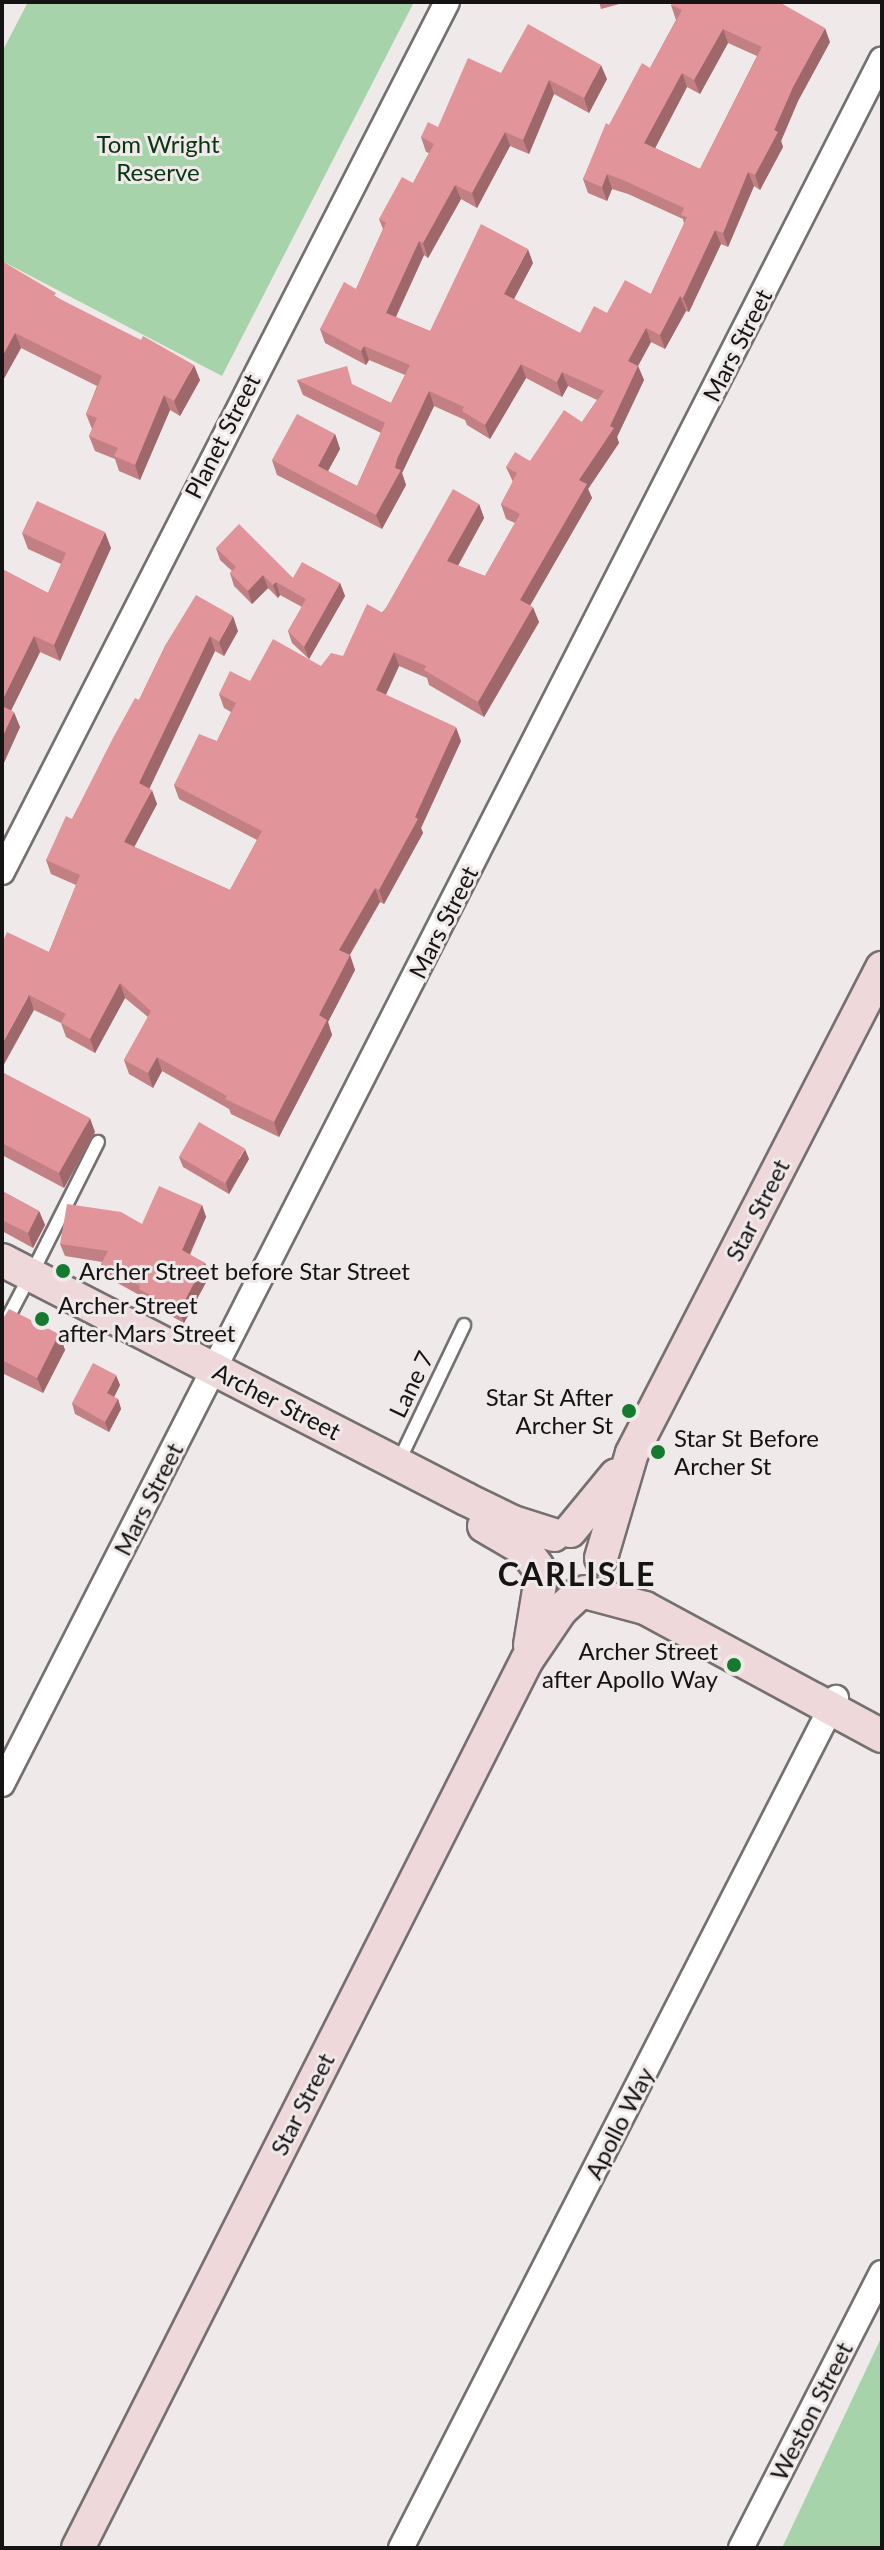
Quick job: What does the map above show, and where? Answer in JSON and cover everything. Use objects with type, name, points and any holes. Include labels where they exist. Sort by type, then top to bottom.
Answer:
[{"type":"street","name":"Planet Street","points":[[2,872],[447,2]]},
{"type":"street","name":"Mars Street","points":[[2,1784],[882,59]]},
{"type":"street","name":"Star Street","points":[[78,2548],[527,1660],[561,1610],[591,1577],[632,1453],[882,968]]},
{"type":"street","name":"Archer Street","points":[[2,1260],[18,1281],[211,1376],[398,1463],[513,1522],[562,1533]]},
{"type":"street","name":"Archer Street","points":[[211,1376],[498,1533],[525,1550],[540,1573]]},
{"type":"street","name":"Star Street","points":[[562,1533],[632,1453]]},
{"type":"street","points":[[562,1533],[590,1539],[591,1577],[557,1593],[540,1573],[541,1549],[562,1533]]},
{"type":"street","name":"Star Street","points":[[527,1660],[540,1573]]},
{"type":"street","points":[[591,1577],[834,1703],[882,1736]]},
{"type":"street","points":[[834,1703],[882,1720]]},
{"type":"street","name":"Apollo Way","points":[[401,2548],[834,1703]]},
{"type":"street","name":"Weston Street","points":[[741,2548],[882,2273]]},
{"type":"lane","points":[[2,1329],[18,1281],[98,1142]]},
{"type":"lane","name":"Lane 7","points":[[398,1463],[464,1325]]},
{"type":"green space","name":"Tom Wright Reserve","points":[[28,2],[414,2],[222,376],[2,261],[2,52]]},
{"type":"green space","points":[[882,2336],[882,2548],[782,2548]]},
{"type":"building","points":[[672,2],[779,2],[825,28],[793,87],[774,130],[778,132],[755,175],[748,172],[723,233],[715,230],[683,298],[680,296],[660,335],[646,328],[628,361],[638,366],[610,426],[614,428],[579,480],[587,484],[520,600],[533,607],[478,702],[424,670],[426,666],[394,652],[376,690],[456,727],[415,817],[418,819],[379,890],[375,888],[339,950],[350,955],[319,1015],[327,1020],[274,1122],[225,1099],[227,1096],[157,1057],[148,1073],[124,1060],[151,1011],[120,983],[90,1039],[61,1023],[66,1014],[29,995],[2,1044],[2,944],[7,932],[49,952],[80,875],[46,860],[66,816],[72,819],[135,698],[139,700],[166,644],[196,595],[233,616],[219,642],[210,636],[139,783],[152,790],[124,842],[230,890],[262,831],[174,785],[199,734],[217,741],[236,703],[219,694],[230,671],[250,681],[273,639],[321,666],[331,653],[343,656],[367,604],[383,613],[453,489],[479,504],[447,561],[485,576],[520,514],[501,504],[517,473],[506,467],[515,452],[530,461],[564,410],[582,422],[604,391],[562,372],[557,382],[521,364],[485,425],[462,411],[464,407],[429,391],[397,459],[395,468],[401,470],[376,515],[272,460],[297,414],[335,434],[318,466],[357,486],[385,423],[297,380],[347,366],[352,384],[391,403],[410,365],[364,346],[361,351],[320,329],[344,282],[356,289],[386,223],[379,219],[402,177],[413,183],[434,144],[421,137],[428,122],[438,127],[468,58],[501,73],[528,24],[601,65],[584,98],[549,80],[523,140],[505,132],[472,193],[455,185],[423,243],[419,241],[386,313],[430,331],[481,224],[528,249],[504,294],[580,333],[594,306],[607,313],[625,280],[651,294],[687,217],[681,215],[684,208],[607,174],[602,187],[583,179],[606,123],[609,125],[642,63],[650,68],[682,10],[671,5]],"holes":[[[723,29],[762,47],[700,169],[644,143],[682,73],[694,80]]]},
{"type":"building","points":[[2,259],[56,293],[54,296],[141,340],[143,336],[194,365],[174,401],[164,395],[135,465],[114,456],[118,448],[89,436],[97,418],[86,414],[102,376],[15,333],[2,357]]},
{"type":"building","points":[[37,501],[105,532],[54,645],[34,636],[2,701],[2,569],[48,593],[66,553],[22,533]]},
{"type":"building","points":[[239,524],[293,578],[302,562],[340,583],[304,647],[288,631],[306,599],[276,582],[273,585],[263,575],[248,591],[230,573],[236,567],[216,548]]},
{"type":"building","points":[[2,706],[14,712],[2,738]]},
{"type":"building","points":[[2,1072],[90,1118],[59,1173],[2,1143]]},
{"type":"building","points":[[199,1122],[245,1148],[225,1183],[179,1157]]},
{"type":"building","points":[[159,1186],[202,1205],[182,1250],[205,1263],[179,1311],[101,1264],[108,1251],[60,1244],[67,1204],[121,1212],[142,1224]]},
{"type":"building","points":[[2,1191],[39,1211],[28,1233],[2,1220]]},
{"type":"building","points":[[9,1309],[59,1334],[37,1378],[2,1360],[2,1320]]},
{"type":"building","points":[[93,1363],[116,1375],[107,1393],[118,1399],[105,1422],[72,1403]]},
{"type":"place","name":"Archer Street before Star Street","points":[[63,1271]]},
{"type":"place","name":"Archer Street after Mars Street","points":[[42,1319]]},
{"type":"place","name":"Star St After Archer St","points":[[629,1411]]},
{"type":"place","name":"Star St Before Archer St","points":[[658,1452]]},
{"type":"place","name":"Archer Street after Apollo Way","points":[[734,1665]]},
{"type":"district","name":"CARLISLE","points":[[577,1574]]}]
